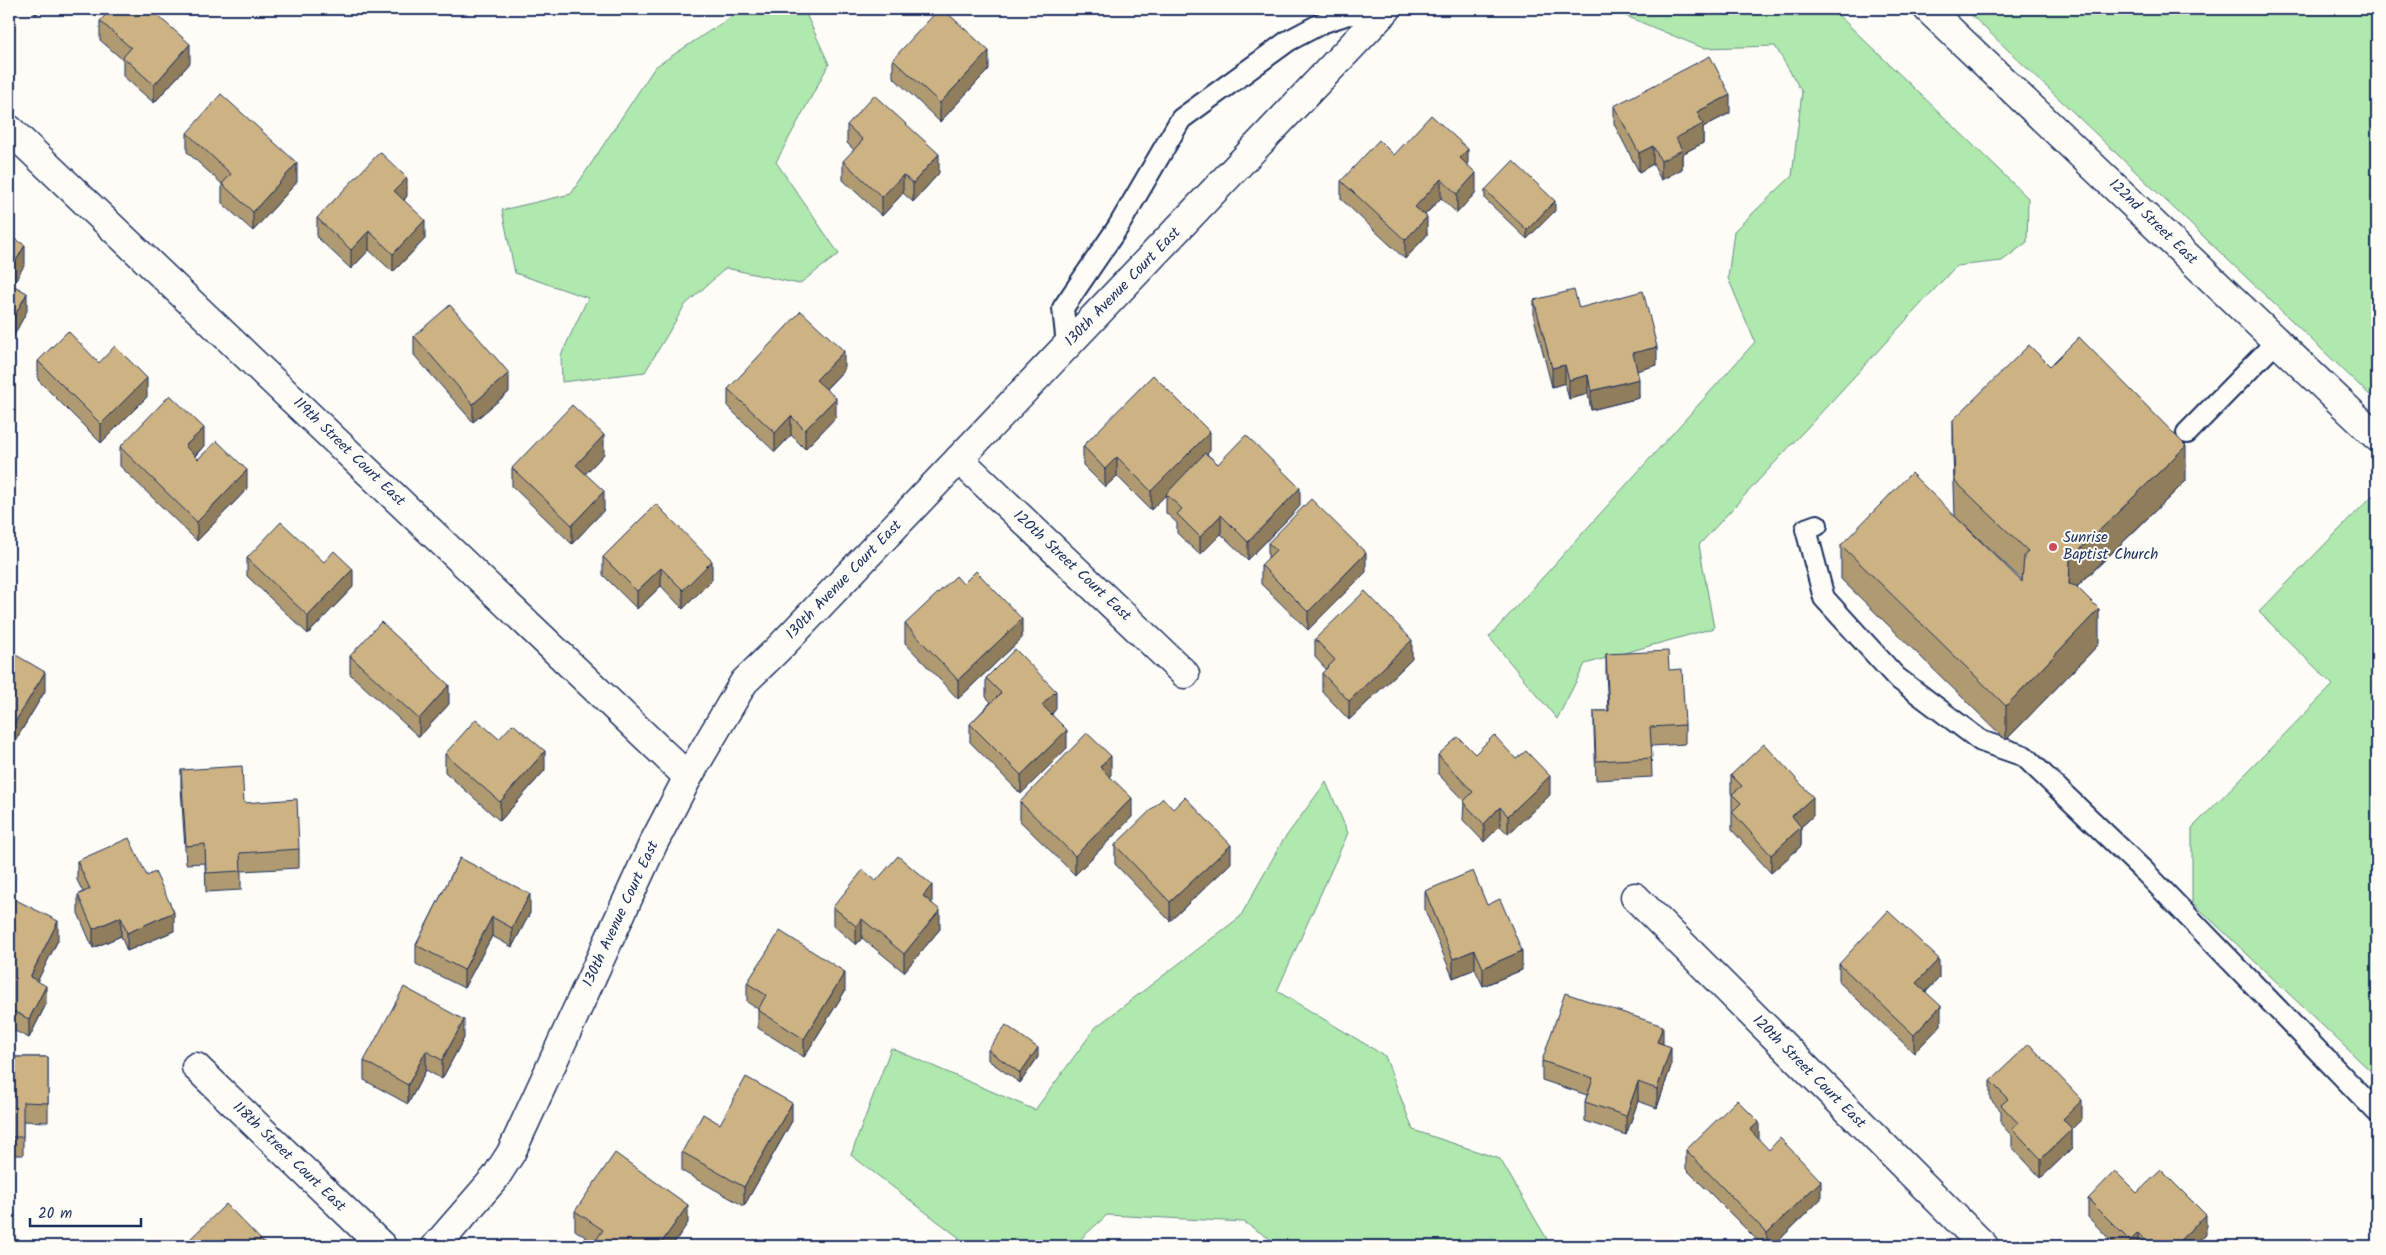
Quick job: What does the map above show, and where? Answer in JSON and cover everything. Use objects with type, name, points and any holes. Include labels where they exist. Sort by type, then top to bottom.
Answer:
[{"type":"street","name":"122nd Street East","points":[[1928,9],[2377,437]]},
{"type":"street","name":"130th Avenue Court East","points":[[436,1246],[495,1178],[511,1153],[654,842],[688,777],[744,682],[1384,12]]},
{"type":"street","name":"119th Street Court East","points":[[9,129],[688,777]]},
{"type":"street","name":"12Oth Street Court East","points":[[959,459],[1185,674]]},
{"type":"street","name":"120th Street Court East","points":[[1635,897],[1984,1246]]},
{"type":"street","name":"118th Street Court East","points":[[196,1067],[382,1246]]},
{"type":"lane","points":[[1067,345],[1063,308],[1118,226],[1181,119],[1288,41],[1324,22],[1348,14],[1384,12]]},
{"type":"lane","points":[[2187,433],[2277,341]]},
{"type":"lane","points":[[1817,525],[1806,529],[1824,598],[1896,677],[1981,741],[2024,756],[2145,872],[2377,1112]]},
{"type":"green space","points":[[743,9],[814,9],[806,14],[829,64],[776,162],[839,254],[799,284],[726,268],[685,305],[645,372],[562,382],[561,355],[588,298],[515,273],[502,210],[571,194],[655,67]]},
{"type":"green space","points":[[1609,9],[1832,9],[2028,198],[2027,242],[2002,261],[1956,266],[1699,545],[1714,628],[1585,664],[1557,719],[1489,637],[1755,342],[1728,278],[1734,231],[1792,176],[1802,92],[1775,46],[1703,48]]},
{"type":"green space","points":[[1965,9],[2377,9],[2377,402]]},
{"type":"green space","points":[[2373,495],[2377,501],[2377,1077],[2192,902],[2192,828],[2333,685],[2259,612]]},
{"type":"green space","points":[[1326,782],[1348,833],[1277,991],[1385,1056],[1413,1130],[1500,1159],[1551,1246],[1281,1246],[1244,1222],[1107,1215],[1073,1246],[970,1246],[851,1155],[891,1048],[1035,1110],[1096,1027],[1240,917],[1282,842]]},
{"type":"building","points":[[111,9],[150,9],[190,44],[154,85],[123,57],[131,48],[100,21]]},
{"type":"building","points":[[939,9],[943,9],[989,51],[940,103],[893,59]]},
{"type":"building","points":[[1710,56],[1730,95],[1697,112],[1703,124],[1676,138],[1682,150],[1661,161],[1653,146],[1639,153],[1614,106]]},
{"type":"building","points":[[221,94],[297,163],[253,212],[222,184],[231,174],[187,133]]},
{"type":"building","points":[[874,95],[939,154],[913,183],[903,175],[882,197],[843,161],[863,140],[847,125]]},
{"type":"building","points":[[1431,115],[1468,149],[1460,158],[1476,173],[1457,194],[1441,179],[1415,207],[1427,217],[1405,240],[1341,181],[1379,140],[1394,155]]},
{"type":"building","points":[[380,152],[407,178],[394,191],[425,220],[393,254],[369,231],[351,250],[317,218]]},
{"type":"building","points":[[1513,161],[1555,201],[1527,230],[1485,190]]},
{"type":"building","points":[[9,236],[25,245],[9,273]]},
{"type":"building","points":[[9,283],[27,293],[9,326]]},
{"type":"building","points":[[1574,290],[1579,308],[1643,291],[1657,347],[1633,353],[1639,379],[1591,391],[1588,375],[1569,380],[1565,365],[1552,368],[1534,300]]},
{"type":"building","points":[[450,305],[509,373],[473,404],[414,336]]},
{"type":"building","points":[[801,311],[844,351],[816,380],[836,398],[805,430],[791,416],[775,433],[728,389]]},
{"type":"building","points":[[68,331],[99,363],[115,346],[147,378],[101,424],[38,361]]},
{"type":"building","name":"Sunrise Baptist Church","points":[[2079,337],[2186,446],[2070,559],[2069,584],[2076,586],[2099,609],[2006,706],[1841,545],[1911,473],[2022,582],[2024,556],[2028,551],[1955,481],[1953,420],[2029,345],[2050,366]]},
{"type":"building","points":[[1153,375],[1210,432],[1151,491],[1117,457],[1105,469],[1083,446]]},
{"type":"building","points":[[170,395],[204,428],[185,446],[198,459],[217,441],[247,470],[197,522],[120,447]]},
{"type":"building","points":[[572,405],[604,435],[576,465],[604,491],[572,525],[512,468]]},
{"type":"building","points":[[1246,435],[1300,488],[1248,542],[1221,515],[1200,537],[1177,514],[1182,509],[1166,494],[1205,453],[1218,464]]},
{"type":"building","points":[[1311,499],[1366,553],[1308,612],[1261,565],[1276,550],[1268,543]]},
{"type":"building","points":[[656,504],[712,561],[683,590],[661,568],[637,591],[603,557]]},
{"type":"building","points":[[281,522],[324,562],[334,551],[353,569],[308,616],[247,558]]},
{"type":"building","points":[[976,571],[1022,619],[958,680],[905,624],[956,576],[963,584]]},
{"type":"building","points":[[1365,591],[1412,640],[1349,701],[1322,673],[1335,660],[1315,639]]},
{"type":"building","points":[[381,622],[449,685],[419,719],[350,656]]},
{"type":"building","points":[[1015,649],[1056,691],[1042,705],[1067,730],[1021,775],[970,724],[1001,693],[986,678]]},
{"type":"building","points":[[9,651],[45,672],[11,729],[9,728]]},
{"type":"building","points":[[1668,651],[1669,670],[1682,669],[1685,725],[1650,727],[1652,758],[1596,761],[1594,711],[1609,711],[1606,654]]},
{"type":"building","points":[[476,719],[499,739],[513,724],[545,751],[500,802],[445,754]]},
{"type":"building","points":[[1087,733],[1111,756],[1100,767],[1132,798],[1075,856],[1020,802]]},
{"type":"building","points":[[1494,735],[1516,759],[1526,751],[1550,776],[1508,816],[1500,807],[1484,824],[1463,802],[1473,792],[1438,755],[1458,737],[1475,754]]},
{"type":"building","points":[[1764,744],[1813,797],[1792,816],[1801,827],[1771,855],[1732,812],[1741,803],[1732,794],[1742,786],[1731,775]]},
{"type":"building","points":[[242,766],[244,803],[297,799],[299,849],[240,853],[241,871],[206,873],[205,844],[186,846],[181,770]]},
{"type":"building","points":[[1185,797],[1231,845],[1170,902],[1115,845],[1163,798],[1173,809]]},
{"type":"building","points":[[129,838],[147,876],[155,872],[174,912],[127,933],[121,917],[93,929],[78,895],[90,889],[77,861]]},
{"type":"building","points":[[898,856],[932,885],[923,896],[940,910],[904,954],[862,919],[856,926],[833,907],[863,870],[876,881]]},
{"type":"building","points":[[460,858],[530,894],[512,928],[492,917],[464,970],[416,945]]},
{"type":"building","points":[[1473,871],[1487,905],[1500,899],[1522,951],[1483,968],[1475,950],[1453,959],[1425,891]]},
{"type":"building","points":[[10,897],[58,921],[30,977],[46,986],[29,1019],[9,1009]]},
{"type":"building","points":[[1888,911],[1939,959],[1916,983],[1941,1006],[1914,1035],[1839,964]]},
{"type":"building","points":[[780,931],[845,972],[804,1039],[758,1010],[766,995],[747,983]]},
{"type":"building","points":[[404,987],[464,1020],[442,1060],[426,1051],[408,1085],[364,1061]]},
{"type":"building","points":[[1565,993],[1663,1026],[1657,1042],[1671,1047],[1657,1089],[1638,1082],[1626,1116],[1585,1102],[1593,1078],[1542,1061]]},
{"type":"building","points":[[1006,1025],[1038,1048],[1020,1073],[988,1050]]},
{"type":"building","points":[[2029,1044],[2082,1100],[2063,1119],[2072,1129],[2041,1159],[2012,1128],[2018,1123],[2001,1105],[2008,1099],[1990,1081]]},
{"type":"building","points":[[9,1057],[48,1057],[48,1103],[23,1102],[23,1137],[9,1137]]},
{"type":"building","points":[[746,1077],[792,1103],[744,1187],[682,1152],[703,1114],[720,1124]]},
{"type":"building","points":[[1737,1100],[1759,1122],[1750,1130],[1769,1150],[1780,1138],[1821,1181],[1767,1233],[1686,1150]]},
{"type":"building","points":[[615,1153],[688,1205],[659,1246],[592,1246],[603,1230],[575,1211]]},
{"type":"building","points":[[2161,1170],[2206,1215],[2174,1246],[2166,1246],[2160,1240],[2154,1246],[2150,1246],[2138,1233],[2130,1241],[2088,1199],[2115,1171],[2137,1193]]},
{"type":"building","points":[[226,1204],[267,1246],[183,1246]]},
{"type":"place","name":"Sunrise Baptist Church","points":[[2053,547]]}]
